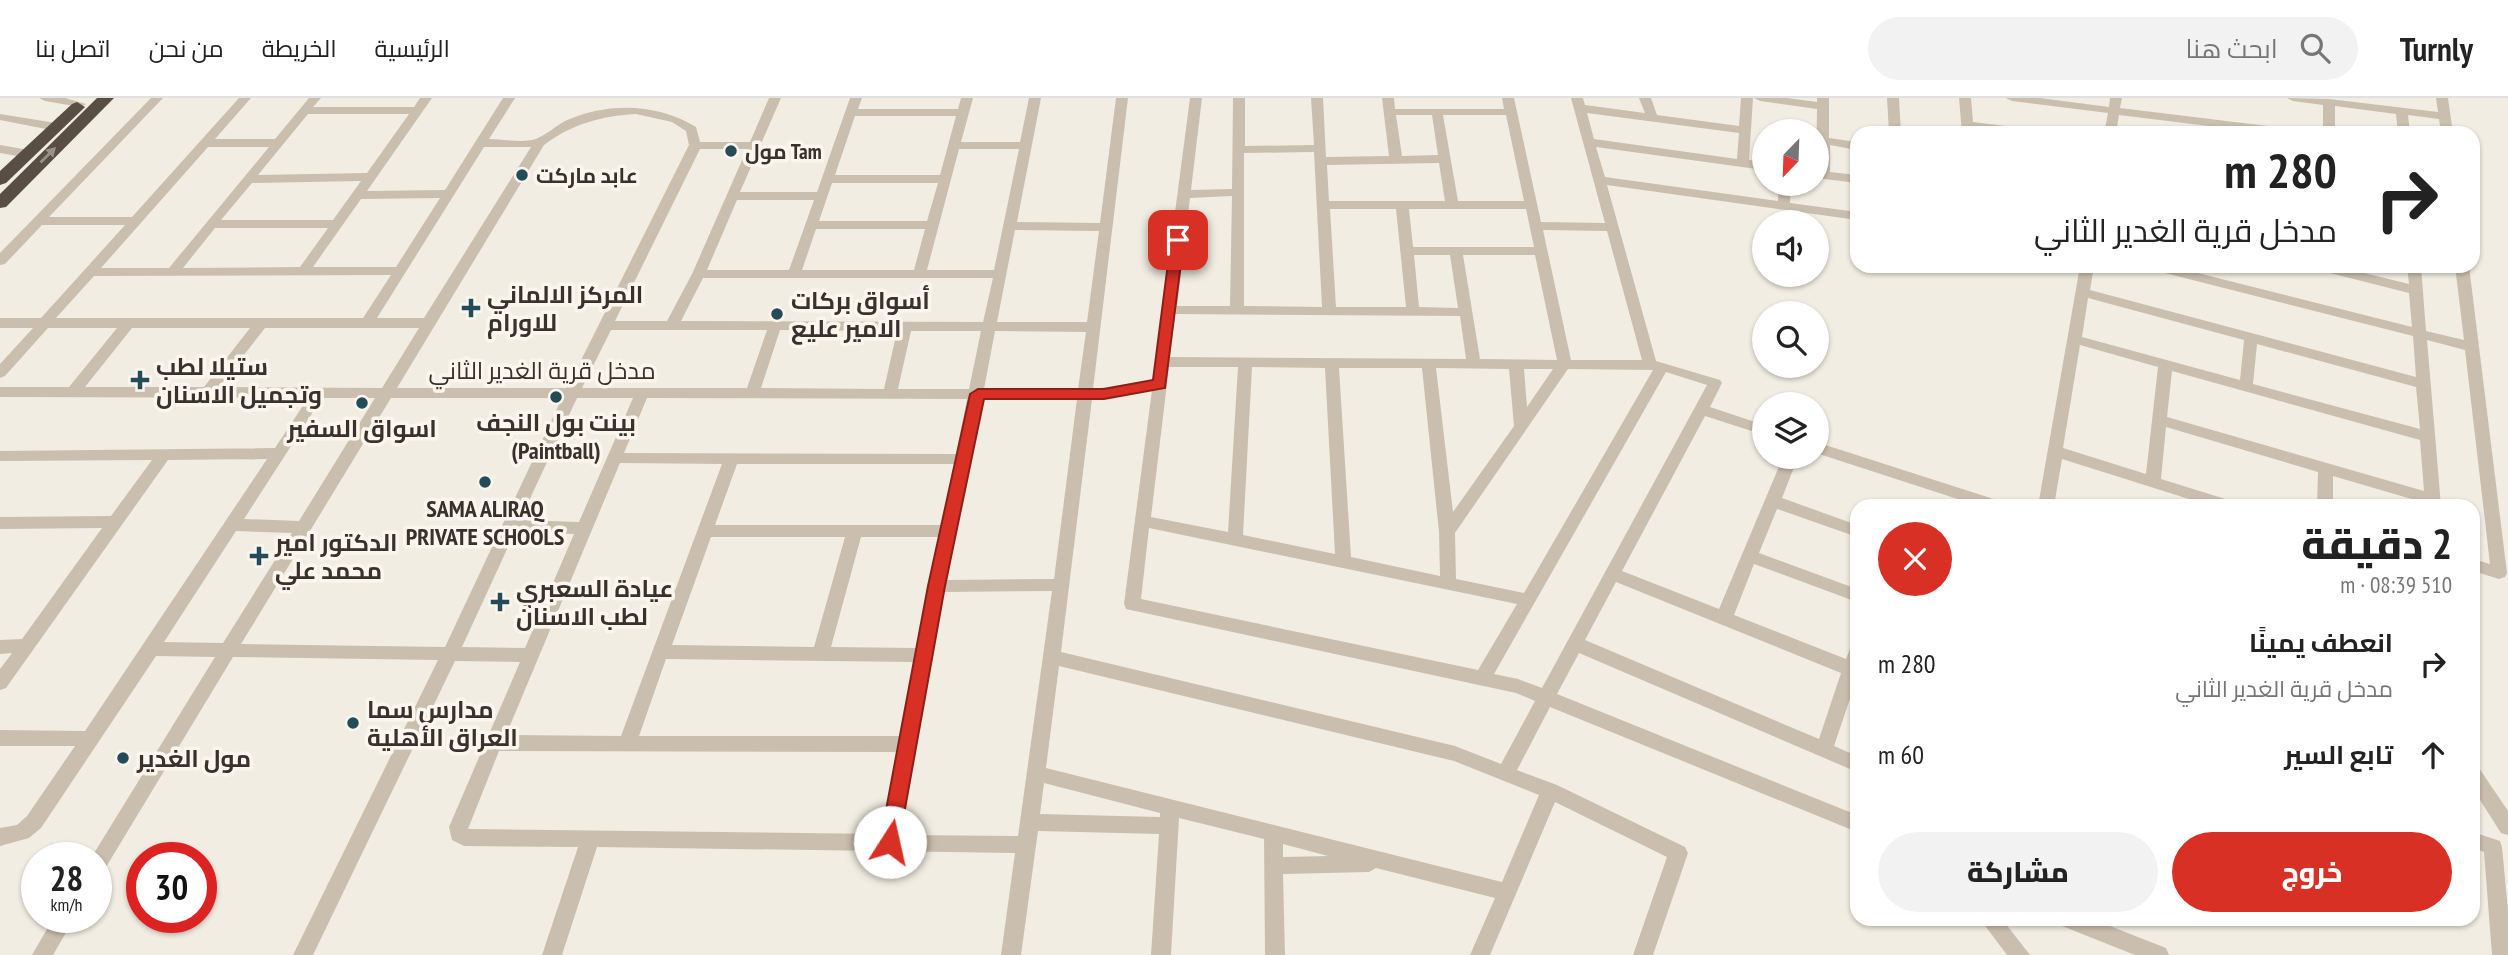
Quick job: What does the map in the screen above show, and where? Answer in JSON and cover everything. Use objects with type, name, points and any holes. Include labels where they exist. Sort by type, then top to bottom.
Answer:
[{"type":"highway","points":[[0,203],[106,98]]},
{"type":"highway","points":[[22,181],[9,183],[0,180],[83,101]]},
{"type":"street","points":[[45,98],[83,101]]},
{"type":"street","points":[[0,261],[158,98]]},
{"type":"street","points":[[0,373],[245,98]]},
{"type":"street","points":[[172,272],[315,98]]},
{"type":"street","points":[[304,271],[426,98]]},
{"type":"street","points":[[367,323],[509,98]]},
{"type":"street","points":[[672,326],[699,274],[775,98]]},
{"type":"street","points":[[794,274],[856,98]]},
{"type":"street","points":[[919,275],[967,98]]},
{"type":"street","points":[[890,842],[936,586],[978,394],[1035,98]]},
{"type":"street","points":[[1011,955],[1052,657],[1122,98]]},
{"type":"street","points":[[1196,98],[1132,604],[1483,678],[1546,696],[1850,821]]},
{"type":"street","points":[[1237,310],[1238,98]]},
{"type":"street","points":[[1317,98],[1329,311]]},
{"type":"street","points":[[1388,98],[1396,160]]},
{"type":"street","points":[[1447,532],[1565,363],[1508,98]]},
{"type":"street","points":[[1646,98],[1652,118]]},
{"type":"street","points":[[1743,164],[1747,98]]},
{"type":"street","points":[[1760,98],[1823,102]]},
{"type":"street","points":[[1893,98],[1895,126]]},
{"type":"street","points":[[1965,98],[1968,126]]},
{"type":"street","points":[[2012,98],[2115,104],[2192,126]]},
{"type":"street","points":[[2292,98],[2445,116]]},
{"type":"street","points":[[2442,98],[2446,126]]},
{"type":"street","points":[[2321,100],[2327,126]]},
{"type":"street","points":[[111,842],[538,143],[559,128],[592,114],[639,102],[685,121],[692,129],[695,145],[572,393],[450,654],[303,955]]},
{"type":"street","points":[[1483,678],[1656,365],[1612,227],[1578,103],[1652,118],[1745,130]]},
{"type":"street","points":[[2111,126],[2115,104]]},
{"type":"street","points":[[305,111],[418,110]]},
{"type":"street","points":[[2402,111],[2403,126]]},
{"type":"street","points":[[852,113],[963,112]]},
{"type":"street","points":[[1390,112],[1511,112]]},
{"type":"street","points":[[1437,112],[1452,205]]},
{"type":"street","points":[[0,117],[56,127]]},
{"type":"street","points":[[1589,142],[1752,165]]},
{"type":"street","points":[[1829,142],[1850,145]]},
{"type":"street","points":[[204,143],[278,143]]},
{"type":"street","points":[[480,143],[538,143]]},
{"type":"street","points":[[695,145],[755,146]]},
{"type":"street","points":[[954,145],[1026,146]]},
{"type":"street","points":[[1238,150],[1396,160],[1444,159]]},
{"type":"street","points":[[3,151],[29,154]]},
{"type":"street","points":[[1829,175],[1850,178]]},
{"type":"street","points":[[249,178],[370,177]]},
{"type":"street","points":[[828,178],[944,179]]},
{"type":"street","points":[[1600,180],[1850,215]]},
{"type":"street","points":[[1184,194],[1238,192]]},
{"type":"street","points":[[358,195],[446,194]]},
{"type":"street","points":[[733,196],[823,196]]},
{"type":"street","points":[[1784,196],[1784,206]]},
{"type":"street","points":[[1323,205],[1531,205]]},
{"type":"street","points":[[1402,205],[1413,311]]},
{"type":"street","points":[[39,221],[135,221]]},
{"type":"street","points":[[211,224],[338,224]]},
{"type":"street","points":[[812,225],[933,225]]},
{"type":"street","points":[[1010,226],[1106,227]]},
{"type":"street","points":[[1536,226],[1612,227]]},
{"type":"street","points":[[1407,251],[1541,251]]},
{"type":"street","points":[[1456,251],[1474,363]]},
{"type":"street","points":[[89,272],[399,271]]},
{"type":"street","points":[[2047,499],[2086,273]]},
{"type":"street","points":[[2193,273],[2472,347]]},
{"type":"street","points":[[2349,273],[2416,290]]},
{"type":"street","points":[[2415,273],[2433,499]]},
{"type":"street","points":[[2463,273],[2499,573],[2480,567]]},
{"type":"street","points":[[699,274],[1001,274]]},
{"type":"street","points":[[2082,292],[2423,384]]},
{"type":"street","points":[[1169,310],[1466,312]]},
{"type":"street","points":[[0,323],[427,323]]},
{"type":"street","points":[[73,392],[128,323]]},
{"type":"street","points":[[207,393],[261,323]]},
{"type":"street","points":[[607,325],[1093,327]]},
{"type":"street","points":[[752,394],[775,326]]},
{"type":"street","points":[[890,394],[905,327]]},
{"type":"street","points":[[2246,387],[2251,337]]},
{"type":"street","points":[[2074,340],[2428,437]]},
{"type":"street","points":[[1163,362],[1656,365],[1715,383],[1506,772]]},
{"type":"street","points":[[1235,540],[1245,362]]},
{"type":"street","points":[[1332,363],[1343,562]]},
{"type":"street","points":[[1428,363],[1447,532],[1448,583]]},
{"type":"street","points":[[1516,363],[1521,427]]},
{"type":"street","points":[[2152,482],[2165,365]]},
{"type":"street","name":"مدخل قرية الغدير الثاني","points":[[0,392],[1104,394],[1160,384]]},
{"type":"street","points":[[0,837],[22,832],[34,822],[318,393]]},
{"type":"street","points":[[642,393],[458,827],[458,834],[464,837],[590,840],[1025,845]]},
{"type":"street","points":[[1701,410],[1752,426]]},
{"type":"street","points":[[2159,420],[2424,499]]},
{"type":"street","points":[[1829,452],[1957,499]]},
{"type":"street","points":[[2055,452],[2207,499]]},
{"type":"street","points":[[0,456],[278,453]]},
{"type":"street","points":[[0,683],[164,454]]},
{"type":"street","points":[[614,458],[963,459]]},
{"type":"street","points":[[627,743],[732,458]]},
{"type":"street","points":[[2325,499],[2326,468]]},
{"type":"street","points":[[1724,618],[1786,469]]},
{"type":"street","points":[[1772,501],[1850,528]]},
{"type":"street","points":[[1143,521],[1528,600]]},
{"type":"street","points":[[0,523],[116,523]]},
{"type":"street","points":[[232,526],[303,527]]},
{"type":"street","points":[[509,526],[585,528]]},
{"type":"street","points":[[706,531],[948,531]]},
{"type":"street","points":[[820,655],[855,531]]},
{"type":"street","points":[[1750,556],[1850,593]]},
{"type":"street","points":[[1613,574],[1850,669]]},
{"type":"street","points":[[936,586],[1059,585]]},
{"type":"street","points":[[1574,643],[1850,761]]},
{"type":"street","points":[[0,647],[28,646]]},
{"type":"street","points":[[151,649],[531,655]]},
{"type":"street","points":[[661,652],[924,655]]},
{"type":"street","points":[[1052,657],[1406,740],[1455,754],[1550,791],[1678,853],[1643,955]]},
{"type":"street","points":[[1824,750],[1850,672]]},
{"type":"street","points":[[0,738],[90,738]]},
{"type":"street","points":[[494,743],[906,744]]},
{"type":"street","points":[[1035,773],[1169,817],[1273,833],[1507,892]]},
{"type":"street","points":[[2480,785],[2508,828]]},
{"type":"street","points":[[1480,955],[1550,791]]},
{"type":"street","points":[[1028,822],[1169,817]]},
{"type":"street","points":[[1161,955],[1169,817]]},
{"type":"street","points":[[1273,833],[1275,955]]},
{"type":"street","points":[[552,955],[590,840]]},
{"type":"street","points":[[2480,842],[2493,847],[2502,955]]},
{"type":"street","points":[[1273,866],[1390,862]]},
{"type":"street","points":[[1996,926],[2020,955]]},
{"type":"street","points":[[2086,926],[2159,955]]},
{"type":"street","points":[[42,955],[55,933]]},
{"type":"place","name":"مول Tam","points":[[731,151]]},
{"type":"place","name":"عابد ماركت","points":[[522,175]]},
{"type":"place","name":"المركز الالماني للاورام","points":[[471,308]]},
{"type":"place","name":"أسواق بركات الامير عليع","points":[[777,314]]},
{"type":"place","name":"ستيلا لطب وتجميل الاسنان","points":[[140,380]]},
{"type":"place","name":"بينت بول النجف (Paintball)","points":[[556,397]]},
{"type":"place","name":"اسواق السفير","points":[[362,403]]},
{"type":"place","name":"SAMA ALIRAQ PRIVATE SCHOOLS","points":[[485,482]]},
{"type":"place","name":"الدكتور امير محمد علي","points":[[259,556]]},
{"type":"place","name":"عيادة السعبري لطب الاسنان","points":[[500,602]]},
{"type":"place","name":"مدارس سما العراق الأهلية","points":[[353,723]]},
{"type":"place","name":"مول الغدير","points":[[123,758]]},
{"type":"route","points":[[890,842],[936,586],[978,394],[1104,394],[1160,384],[1178,240]]}]
